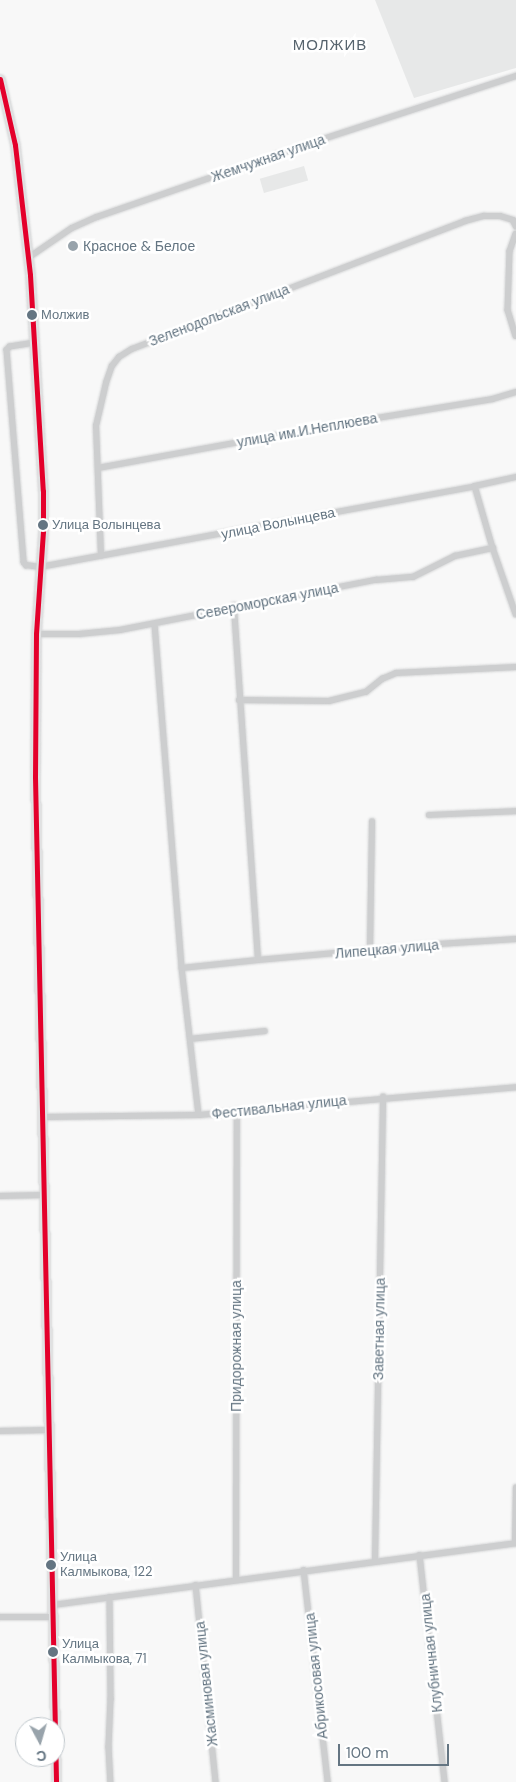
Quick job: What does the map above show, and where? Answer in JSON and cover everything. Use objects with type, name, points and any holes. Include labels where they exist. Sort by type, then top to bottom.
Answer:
[{"type":"main road","points":[[0,79],[15,145],[28,258],[35,343],[43,491],[43,531],[36,634],[35,777],[47,1430],[53,1605],[56,1782]]},
{"type":"street","name":"Жемчужная улица","points":[[28,258],[72,228],[97,216],[307,144],[516,77]]},
{"type":"street","name":"Зеленодольская улица","points":[[101,556],[97,492],[96,426],[106,383],[112,366],[119,357],[132,349],[466,221],[492,216],[515,223]]},
{"type":"street","points":[[516,234],[510,251],[508,310],[516,336]]},
{"type":"street","points":[[35,343],[10,346],[7,350],[24,562],[26,565],[40,567]]},
{"type":"street","name":"улица им.И.Неплюева","points":[[98,468],[316,428],[493,399],[516,392]]},
{"type":"street","name":"улица Волынцева","points":[[40,567],[516,477]]},
{"type":"street","points":[[475,486],[493,548],[516,614]]},
{"type":"street","name":"Североморская улица","points":[[36,634],[102,632],[155,624],[234,606],[376,580],[413,577],[455,556],[493,548]]},
{"type":"street","points":[[234,606],[258,960]]},
{"type":"street","points":[[155,624],[182,968],[199,1115]]},
{"type":"street","points":[[239,700],[329,701],[366,692],[373,688],[382,678],[396,673],[516,667]]},
{"type":"street","points":[[429,815],[516,811]]},
{"type":"street","points":[[370,950],[372,822]]},
{"type":"street","name":"Липецкая улица","points":[[182,968],[370,950],[516,939]]},
{"type":"street","points":[[190,1039],[265,1031]]},
{"type":"street","name":"Фестивальная улица","points":[[42,1117],[199,1115],[383,1097],[516,1087]]},
{"type":"street","name":"Заветная улица","points":[[375,1561],[383,1097]]},
{"type":"street","name":"Придорожная улица","points":[[236,1580],[237,1111]]},
{"type":"street","points":[[0,1196],[43,1195]]},
{"type":"street","points":[[0,1431],[47,1430]]},
{"type":"street","points":[[53,1605],[515,1543],[516,1488]]},
{"type":"street","name":"Клубничная улица","points":[[420,1555],[445,1782]]},
{"type":"street","name":"Абрикосовая улица","points":[[304,1570],[328,1782]]},
{"type":"street","name":"Жасминовая улица","points":[[196,1585],[216,1782]]},
{"type":"street","points":[[110,1597],[109,1747],[111,1782]]},
{"type":"street","points":[[0,1617],[53,1617]]},
{"type":"shaded area","points":[[375,0],[516,0],[516,68],[414,98]]},
{"type":"shaded area","points":[[304,166],[308,180],[264,193],[260,179]]},
{"type":"transit line","points":[[0,79],[15,145],[30,275],[43,491],[43,531],[36,634],[35,777],[56,1782]]},
{"type":"place","name":"Красное & Белое","points":[[73,246]]},
{"type":"place","name":"Молжив","points":[[32,315]]},
{"type":"place","name":"Улица Волынцева","points":[[43,525]]},
{"type":"place","name":"Улица Калмыкова, 122","points":[[51,1565]]},
{"type":"place","name":"Улица Калмыкова, 71","points":[[53,1652]]},
{"type":"district","name":"МОЛЖИВ","points":[[330,46]]}]
